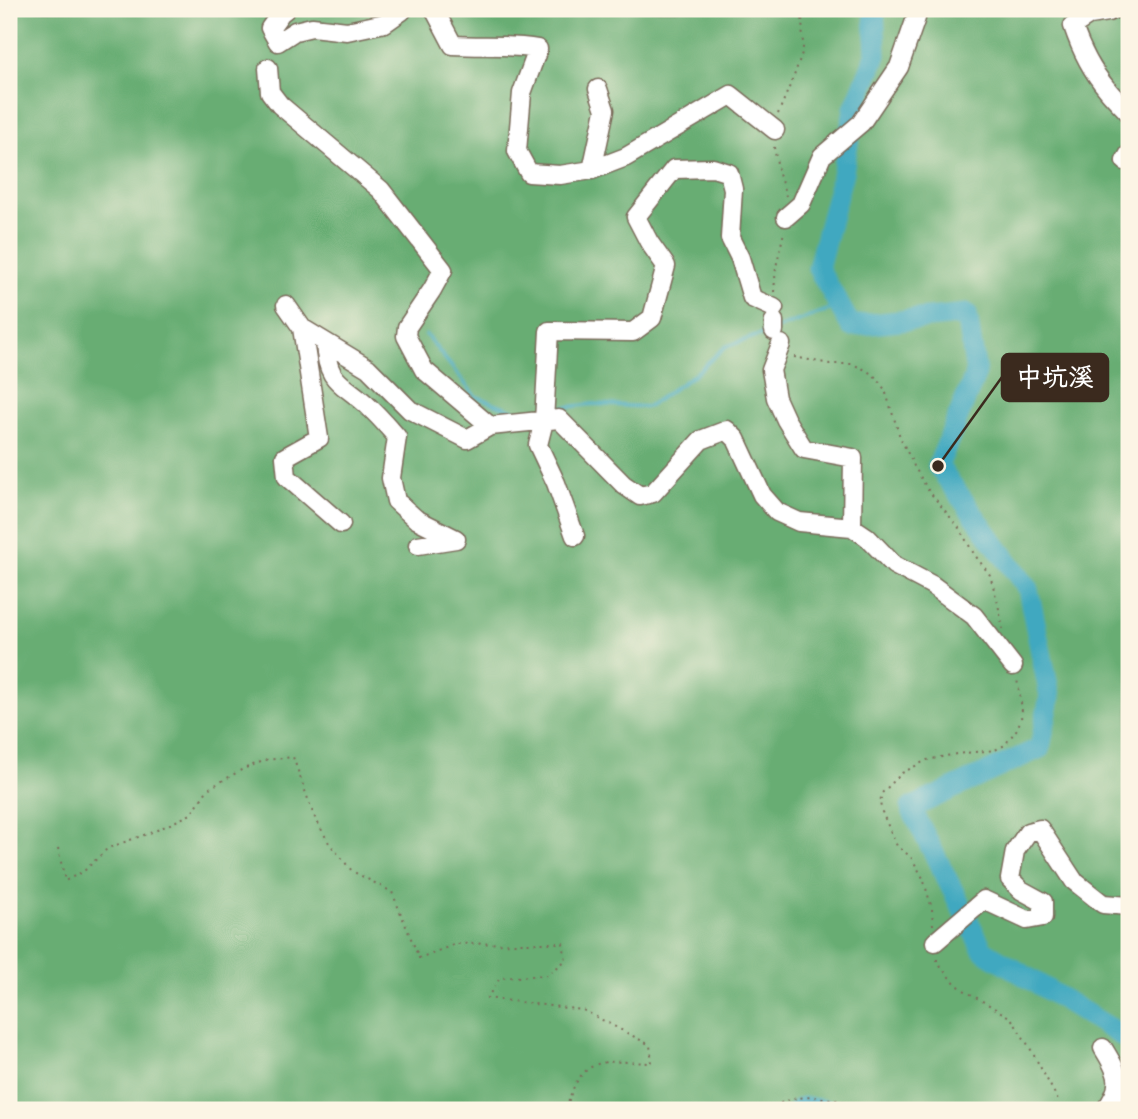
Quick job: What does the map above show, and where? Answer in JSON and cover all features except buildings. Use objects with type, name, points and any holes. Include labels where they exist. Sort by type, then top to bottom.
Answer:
[{"type":"street","points":[[286,9],[270,28],[278,42],[296,31],[312,27],[348,31],[385,23],[402,11],[401,9]]},
{"type":"street","points":[[434,9],[453,45],[514,45],[538,49],[522,93],[516,151],[530,173],[560,175],[592,170],[626,157],[731,95],[775,130]]},
{"type":"street","points":[[786,217],[801,204],[822,156],[861,122],[899,67],[916,18],[916,9]]},
{"type":"street","points":[[1114,9],[1090,15],[1073,26],[1090,67],[1129,113]]},
{"type":"street","points":[[268,68],[270,92],[280,105],[381,190],[443,270],[407,327],[405,336],[424,370],[489,426]]},
{"type":"street","points":[[592,170],[605,110],[598,89]]},
{"type":"street","points":[[575,536],[556,483],[538,445],[545,413],[549,331],[633,332],[652,318],[666,266],[636,217],[674,169],[713,168],[729,173],[733,189],[730,238],[740,258],[752,298],[776,326],[771,370],[776,398],[786,421],[804,449],[853,458],[852,527]]},
{"type":"street","points":[[286,305],[302,328],[368,368],[410,410],[467,439],[489,426],[545,413],[559,419],[624,485],[640,496],[653,493],[701,440],[727,430],[736,439],[762,495],[777,512],[799,522],[852,527],[867,537],[894,565],[932,585],[974,616],[1013,666]]},
{"type":"street","points":[[302,328],[319,438],[285,457],[287,477],[341,524]]},
{"type":"street","points":[[325,342],[326,360],[336,380],[370,407],[397,437],[391,478],[396,501],[416,519],[456,539],[418,545]]},
{"type":"street","points":[[935,942],[984,900],[1027,920],[1043,917],[1043,902],[1021,890],[1010,879],[1015,851],[1028,832],[1040,829],[1074,881],[1103,904],[1129,906]]},
{"type":"street","points":[[1103,1048],[1117,1070],[1118,1087],[1105,1110]]},
{"type":"path","points":[[802,9],[803,50],[775,123],[774,146],[787,200],[786,228],[776,267],[776,326],[794,357],[830,364],[852,364],[877,378],[885,390],[900,437],[914,466],[928,490],[959,528],[990,575],[1004,631]]},
{"type":"path","points":[[1013,666],[1018,682],[1021,719],[1017,729],[1004,745],[995,750],[927,760],[902,773],[882,793],[880,803],[897,846],[911,858],[923,878],[932,909],[937,961],[962,989],[1011,1018],[1058,1098],[1059,1110]]},
{"type":"path","points":[[58,848],[65,881],[84,871],[108,848],[191,814],[208,789],[243,769],[267,760],[293,757],[314,816],[329,843],[352,871],[392,892],[419,958],[456,944],[563,943],[566,960],[548,975],[500,978],[487,998],[583,1010],[650,1045],[652,1063],[602,1063],[586,1070],[579,1078],[569,1100],[568,1110]]},
{"type":"path","points":[[768,1110],[783,1102],[804,1098],[828,1098],[848,1102],[866,1110]]},
{"type":"green space","points":[[9,9],[1129,9],[1129,1110],[9,1110]]},
{"type":"waterway","points":[[874,9],[876,55],[854,109],[843,172],[818,268],[851,326],[967,314],[976,373],[938,466],[1028,589],[1050,696],[1040,748],[911,808],[983,950],[1129,1040]]},
{"type":"waterway","points":[[778,328],[839,306]]},
{"type":"waterway","points":[[550,409],[593,404],[647,407],[695,374],[725,347],[768,332]]},
{"type":"waterway","points":[[426,335],[475,396],[518,412],[539,410]]},
{"type":"waterway","points":[[798,1110],[803,1107],[826,1110]]},
{"type":"place","name":"中坑溪","points":[[938,466]]}]
